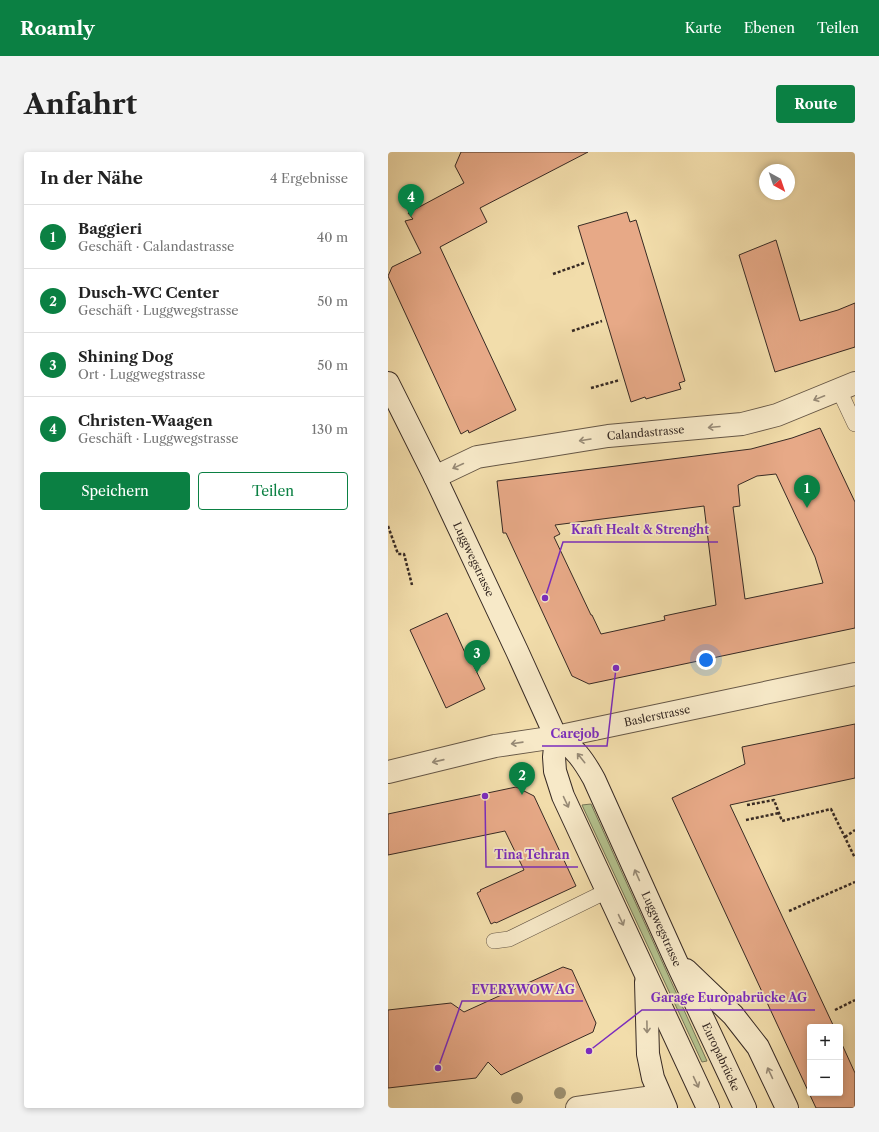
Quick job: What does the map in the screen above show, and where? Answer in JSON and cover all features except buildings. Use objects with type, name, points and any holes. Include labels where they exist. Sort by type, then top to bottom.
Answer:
[{"type":"street","name":"Luggwegstrasse","points":[[388,384],[435,477],[556,737],[554,764],[558,783],[646,974],[648,1054],[653,1078],[663,1102]]},
{"type":"street","name":"Calandastrasse","points":[[435,477],[477,457],[608,436],[742,424],[777,415],[847,386]]},
{"type":"street","name":"Baslerstrasse","points":[[388,772],[495,746],[556,737],[855,674]]},
{"type":"street","name":"Luggwegstrasse","points":[[556,737],[565,742],[584,761],[676,961],[730,1011],[758,1047],[787,1108]]},
{"type":"street","name":"Europabrücke","points":[[676,961],[745,1108]]},
{"type":"street","points":[[646,974],[708,1108]]},
{"type":"street","points":[[577,1108],[663,1102]]},
{"type":"lane","points":[[847,386],[855,424]]},
{"type":"lane","points":[[494,941],[509,939],[607,891]]},
{"type":"path","points":[[553,274],[584,263]]},
{"type":"path","points":[[572,331],[602,322]]},
{"type":"path","points":[[591,388],[620,380]]},
{"type":"path","points":[[388,526],[398,554],[404,554],[412,585]]},
{"type":"path","points":[[747,805],[774,800],[782,821],[831,809],[855,858]]},
{"type":"path","points":[[746,820],[779,813]]},
{"type":"path","points":[[845,837],[855,830]]},
{"type":"path","points":[[789,912],[855,882]]},
{"type":"path","points":[[835,1010],[855,1000]]},
{"type":"green space","points":[[591,804],[707,1061],[702,1062],[582,805]]},
{"type":"place","name":"Christen-Waagen","points":[[411,217]]},
{"type":"place","name":"Baggieri","points":[[807,508]]},
{"type":"place","name":"Kraft Healt & Strenght","points":[[545,598]]},
{"type":"place","name":"Carejob","points":[[616,668]]},
{"type":"place","name":"Shining Dog","points":[[477,673]]},
{"type":"place","name":"Dusch-WC Center","points":[[522,795]]},
{"type":"place","name":"Tina Tehran","points":[[485,796]]},
{"type":"place","name":"Garage Europabrücke AG","points":[[589,1051]]},
{"type":"place","name":"EVERYWOW AG","points":[[438,1068]]}]
